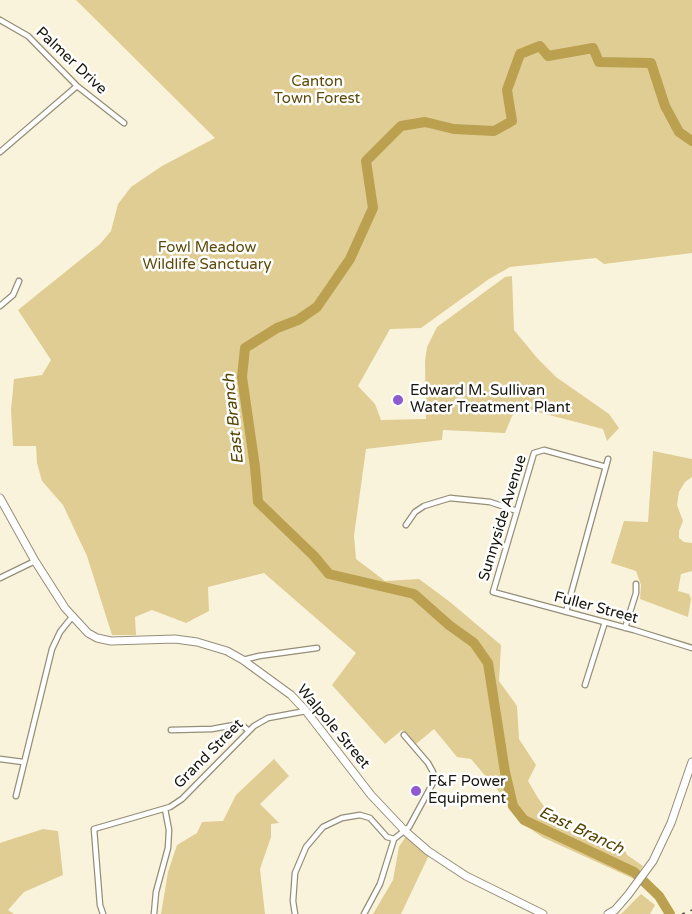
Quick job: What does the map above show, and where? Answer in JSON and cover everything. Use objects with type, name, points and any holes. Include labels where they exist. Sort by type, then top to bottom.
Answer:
[{"type":"main road","name":"Walpole Street","points":[[0,498],[35,561],[80,627],[97,638],[125,642],[175,639],[197,642],[227,651],[243,660],[291,694],[371,795],[405,831],[428,851],[460,873],[543,914]]},
{"type":"main road","points":[[612,913],[635,887],[661,845],[692,762]]},
{"type":"street","name":"Palmer Drive","points":[[0,20],[28,36],[77,86],[124,123]]},
{"type":"street","points":[[0,152],[77,86]]},
{"type":"street","points":[[0,306],[13,295],[19,281]]},
{"type":"street","name":"Sunnyside Avenue","points":[[493,592],[532,455],[536,451],[544,450],[606,466]]},
{"type":"street","points":[[566,612],[608,459]]},
{"type":"street","points":[[406,525],[424,506],[450,498],[490,502],[517,511]]},
{"type":"street","points":[[0,578],[35,561]]},
{"type":"street","points":[[625,628],[636,593],[636,584]]},
{"type":"street","name":"Fuller Street","points":[[493,592],[692,648]]},
{"type":"street","points":[[16,796],[52,649],[60,632],[72,617]]},
{"type":"street","points":[[585,685],[605,622]]},
{"type":"street","points":[[243,660],[317,648]]},
{"type":"street","name":"Grand Street","points":[[103,914],[99,905],[94,829],[165,809],[182,799],[249,731],[268,718],[306,711]]},
{"type":"street","points":[[171,730],[212,729],[234,725],[243,726],[249,731]]},
{"type":"street","points":[[364,914],[380,884],[394,839],[405,831],[426,800],[434,781],[433,772],[428,763],[404,735]]},
{"type":"street","points":[[0,759],[23,762]]},
{"type":"street","points":[[153,914],[156,892],[168,848],[169,830],[165,809]]},
{"type":"street","points":[[295,914],[292,901],[295,873],[306,847],[323,827],[342,818],[360,815],[370,818],[387,837],[394,839]]},
{"type":"green space","points":[[76,0],[692,0],[692,253],[604,264],[596,258],[510,267],[489,279],[421,328],[390,329],[358,386],[375,404],[381,420],[426,419],[425,361],[427,347],[437,327],[505,277],[512,276],[514,330],[556,377],[609,414],[619,428],[607,441],[603,429],[522,408],[512,416],[505,433],[443,430],[442,440],[366,449],[354,536],[356,559],[385,581],[419,579],[501,645],[499,681],[517,706],[519,739],[536,765],[528,781],[560,829],[622,844],[627,855],[643,866],[634,879],[542,837],[521,822],[506,800],[471,759],[457,757],[434,729],[416,744],[402,730],[385,744],[332,685],[356,653],[264,573],[208,587],[209,611],[186,623],[152,610],[135,617],[136,635],[112,635],[87,556],[63,505],[42,481],[37,463],[36,446],[13,446],[11,410],[14,379],[42,375],[51,360],[18,310],[100,244],[111,231],[118,204],[131,187],[162,166],[215,138]]},
{"type":"green space","points":[[653,451],[692,459],[692,477],[685,482],[679,492],[677,505],[683,521],[679,538],[684,542],[692,543],[692,571],[681,574],[678,591],[689,594],[691,599],[688,617],[640,599],[641,585],[636,571],[611,563],[624,521],[648,522]]},
{"type":"green space","points":[[274,759],[289,776],[260,804],[279,823],[271,824],[271,837],[260,869],[265,914],[161,914],[168,872],[177,845],[197,833],[202,822],[223,821],[236,795]]},
{"type":"green space","points":[[43,829],[58,831],[63,875],[24,892],[8,910],[14,914],[0,914],[0,843]]},
{"type":"green space","points":[[406,836],[429,855],[401,914],[373,914],[393,880],[399,847]]},
{"type":"green space","points":[[641,894],[655,905],[650,914],[621,914]]},
{"type":"waterway","name":"East Branch","points":[[670,914],[659,896],[634,872],[524,820],[513,806],[505,772],[488,663],[474,643],[449,625],[414,594],[329,574],[314,556],[258,502],[242,377],[245,348],[277,328],[298,320],[317,307],[350,259],[373,208],[366,161],[401,126],[425,122],[454,129],[494,131],[512,121],[507,90],[520,54],[540,46],[548,56],[593,48],[599,62],[651,63],[665,106],[679,132],[692,141]]},
{"type":"railway","points":[[682,914],[692,910]]},
{"type":"place","name":"Edward M. Sullivan Water Treatment Plant","points":[[398,400]]},
{"type":"place","name":"F&F Power Equipment","points":[[416,791]]},
{"type":"park label","name":"Canton Town Forest","points":[[317,90]]},
{"type":"park label","name":"Fowl Meadow Wildlife Sanctuary","points":[[207,256]]}]
